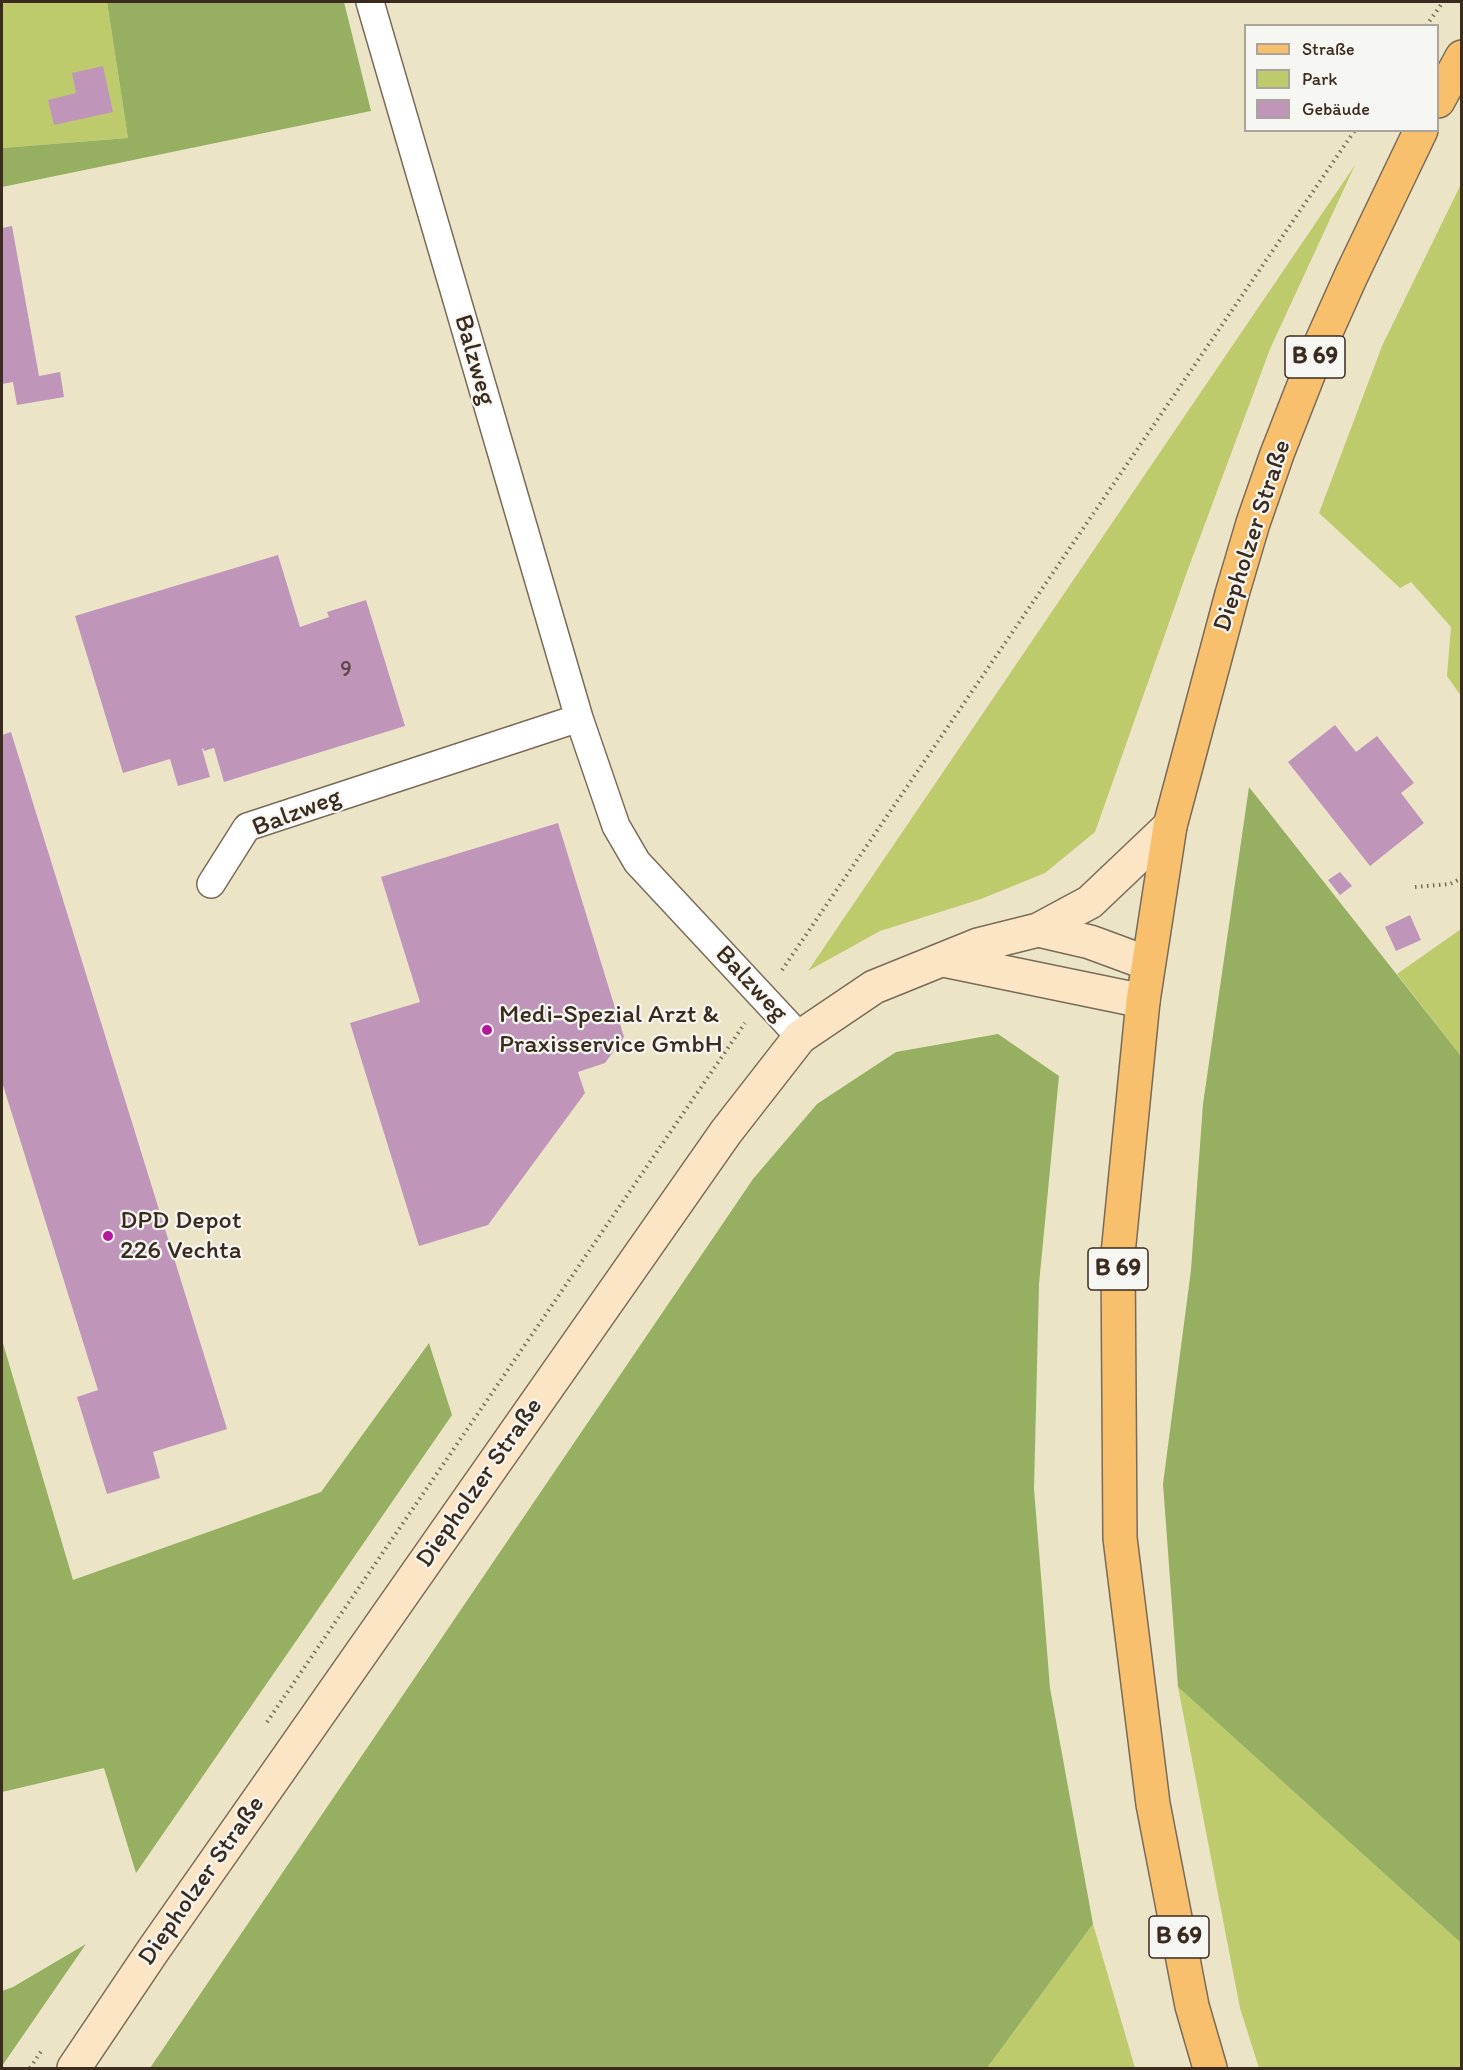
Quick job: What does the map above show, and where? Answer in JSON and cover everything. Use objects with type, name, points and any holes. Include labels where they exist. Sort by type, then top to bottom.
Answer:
[{"type":"main road","points":[[1439,97],[1461,57]]},
{"type":"main road","name":"Diepholzer Straße","points":[[1143,1001],[1170,826],[1232,594],[1277,454],[1317,352],[1420,132]]},
{"type":"main road","points":[[1038,930],[1090,902],[1170,826]]},
{"type":"main road","name":"Diepholzer Straße","points":[[74,2068],[152,1952],[726,1132],[800,1037],[874,987],[978,945],[1038,930],[1090,942],[1148,963]]},
{"type":"main road","points":[[944,960],[1143,1001]]},
{"type":"main road","name":"B 69","points":[[1143,1001],[1118,1254],[1120,1538],[1154,1804],[1192,2006],[1210,2068]]},
{"type":"street","name":"Balzweg","points":[[370,2],[579,718],[616,826],[637,862],[800,1037]]},
{"type":"street","name":"Balzweg","points":[[211,884],[247,827],[579,718]]},
{"type":"path","points":[[1427,24],[1443,2]]},
{"type":"path","points":[[265,1724],[1354,132]]},
{"type":"path","points":[[1415,887],[1450,884],[1461,878]]},
{"type":"path","points":[[30,2068],[43,2049]]},
{"type":"green space","points":[[2,2],[107,2],[128,138],[2,148]]},
{"type":"green space","points":[[107,2],[344,2],[371,111],[2,187],[2,148],[128,138]]},
{"type":"green space","points":[[1355,165],[1270,349],[1187,572],[1095,832],[1045,873],[981,899],[880,931],[808,971]]},
{"type":"green space","points":[[1461,184],[1461,696],[1447,676],[1451,627],[1411,582],[1400,588],[1319,513],[1382,346]]},
{"type":"green space","points":[[1249,787],[1461,1056],[1461,1943],[1178,1687],[1163,1484],[1191,1270],[1203,1104]]},
{"type":"green space","points":[[1461,929],[1461,1056],[1397,974]]},
{"type":"green space","points":[[998,1034],[1059,1076],[1039,1284],[1034,1489],[1050,1688],[1093,1924],[987,2068],[150,2068],[753,1179],[817,1104],[896,1052]]},
{"type":"green space","points":[[2,1340],[73,1580],[321,1492],[429,1343],[452,1415],[136,1873],[104,1768],[2,1792]]},
{"type":"green space","points":[[1178,1687],[1461,1943],[1461,2068],[1259,2068],[1240,2008]]},
{"type":"green space","points":[[1093,1924],[1135,2068],[987,2068]]},
{"type":"green space","points":[[86,1944],[2,2066],[2,1991],[13,1987]]},
{"type":"building","points":[[103,66],[113,112],[54,125],[48,100],[76,93],[72,73]]},
{"type":"building","points":[[12,226],[39,376],[60,372],[64,397],[17,405],[13,382],[2,384],[2,228]]},
{"type":"building","points":[[278,555],[300,627],[329,617],[327,612],[366,600],[405,726],[224,782],[214,748],[204,751],[202,749],[210,777],[178,786],[170,759],[123,773],[75,616]]},
{"type":"building","points":[[1335,725],[1356,752],[1377,736],[1414,783],[1401,793],[1424,823],[1370,866],[1288,762]]},
{"type":"building","name":"DPD Depot 226 Vechta","points":[[11,732],[227,1429],[153,1452],[160,1478],[107,1494],[77,1397],[98,1390],[2,1082],[2,735]]},
{"type":"building","name":"Medi-Spezial Arzt & Praxisservice GmbH","points":[[558,823],[624,1037],[605,1063],[578,1072],[585,1093],[488,1225],[419,1246],[350,1023],[420,1002],[381,877]]},
{"type":"building","points":[[1340,872],[1352,886],[1340,895],[1328,880]]},
{"type":"building","points":[[1410,915],[1421,940],[1396,951],[1385,927]]},
{"type":"place","name":"Medi-Spezial Arzt & Praxisservice GmbH","points":[[487,1030]]},
{"type":"place","name":"DPD Depot 226 Vechta","points":[[108,1236]]}]
